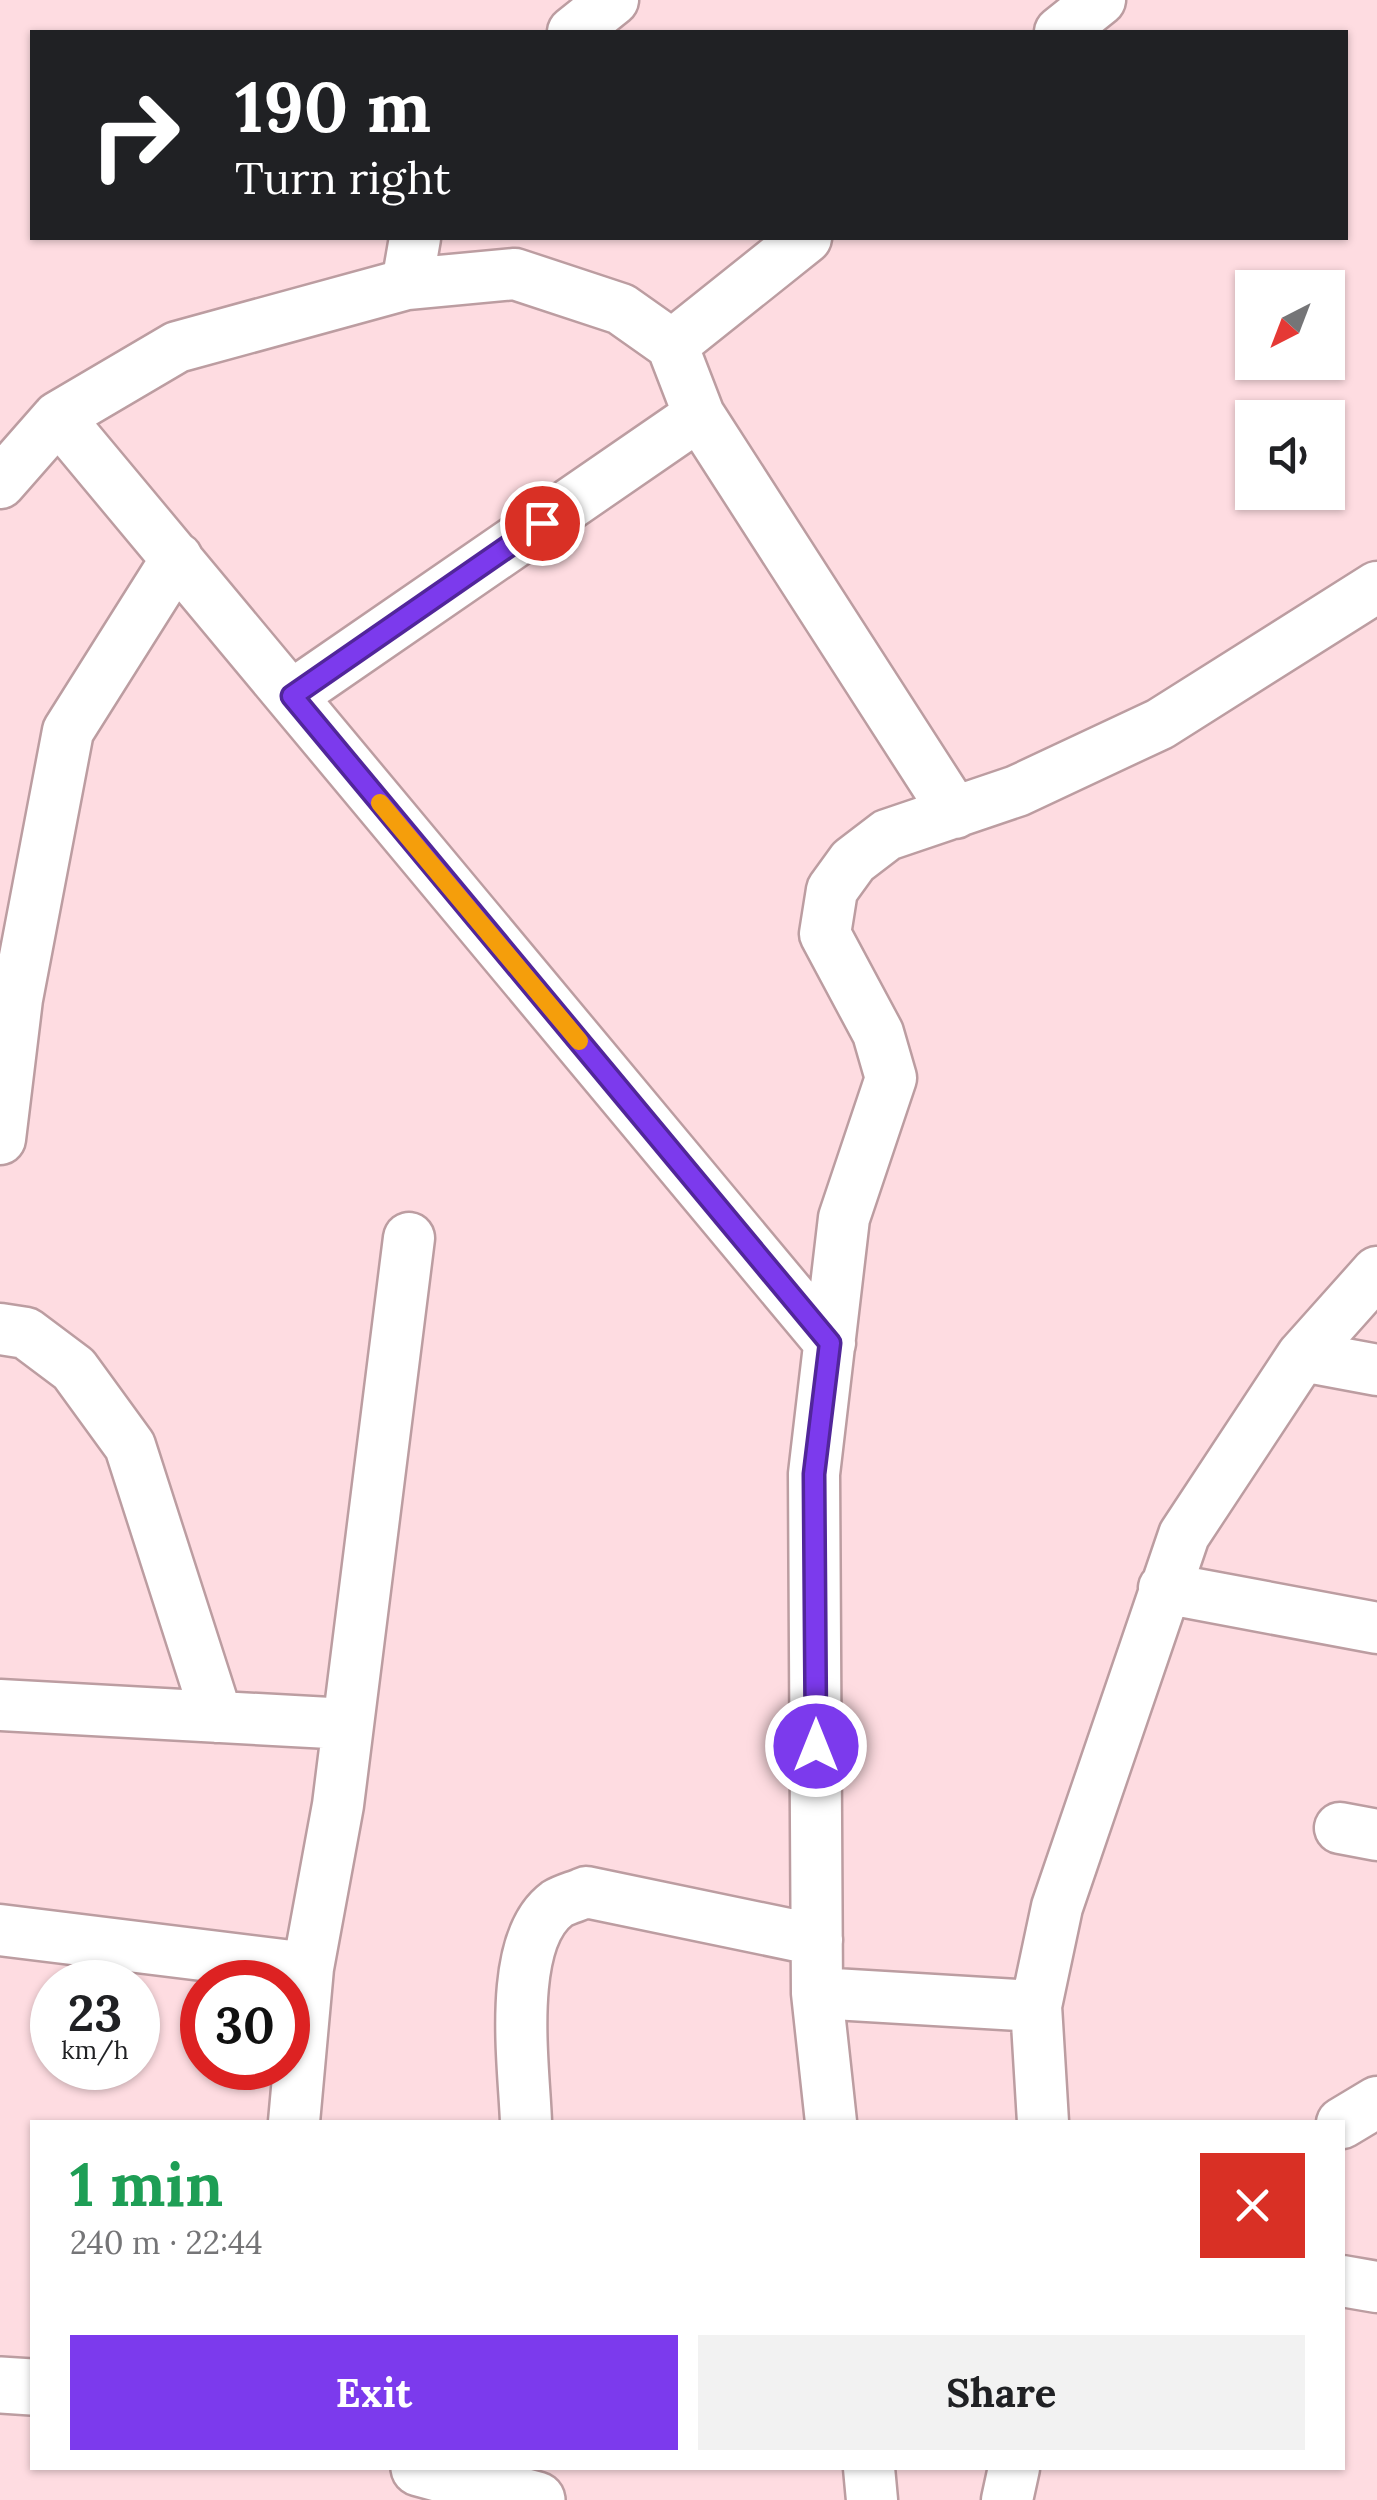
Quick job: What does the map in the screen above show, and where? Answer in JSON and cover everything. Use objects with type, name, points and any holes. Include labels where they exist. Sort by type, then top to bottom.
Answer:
[{"type":"street","points":[[576,30],[613,0]]},
{"type":"street","points":[[1062,30],[1100,0]]},
{"type":"street","points":[[672,345],[803,240]]},
{"type":"street","points":[[0,483],[58,417],[177,347],[411,261],[515,274],[621,309],[672,345],[699,414],[954,813]]},
{"type":"street","points":[[292,696],[699,414]]},
{"type":"street","points":[[58,417],[830,1343]]},
{"type":"street","points":[[0,1139],[17,998],[68,730],[177,558]]},
{"type":"street","points":[[831,2120],[817,1992],[814,1474],[844,1218],[891,1078],[878,1033],[825,934],[832,890],[852,861],[887,835],[1017,792],[1160,724],[1377,587]]},
{"type":"street","points":[[309,1960],[348,1724],[409,1238]]},
{"type":"street","points":[[1043,2120],[1036,2006],[1057,1907],[1184,1535],[1302,1356],[1377,1272]]},
{"type":"street","points":[[0,1329],[26,1334],[74,1369],[130,1446],[217,1717]]},
{"type":"street","points":[[1302,1356],[1377,1370]]},
{"type":"street","points":[[1164,1588],[1377,1628]]},
{"type":"street","points":[[0,1706],[348,1724]]},
{"type":"street","points":[[526,2120],[521,1976],[533,1940],[556,1905],[586,1892],[817,1940]]},
{"type":"street","points":[[0,1930],[243,1960]]},
{"type":"street","points":[[817,1992],[1036,2006]]},
{"type":"street","points":[[294,2120],[297,2090]]},
{"type":"street","points":[[1345,2121],[1377,2102]]},
{"type":"street","points":[[1345,2282],[1377,2287]]},
{"type":"street","points":[[0,2385],[30,2387]]},
{"type":"street","points":[[426,2470],[538,2500],[538,2470]]},
{"type":"street","points":[[869,2470],[872,2500]]},
{"type":"street","points":[[1007,2500],[1014,2470]]},
{"type":"slow traffic","points":[[380,803],[579,1041]]},
{"type":"route","points":[[542,523],[292,696],[830,1343],[814,1474],[816,1746]]}]
